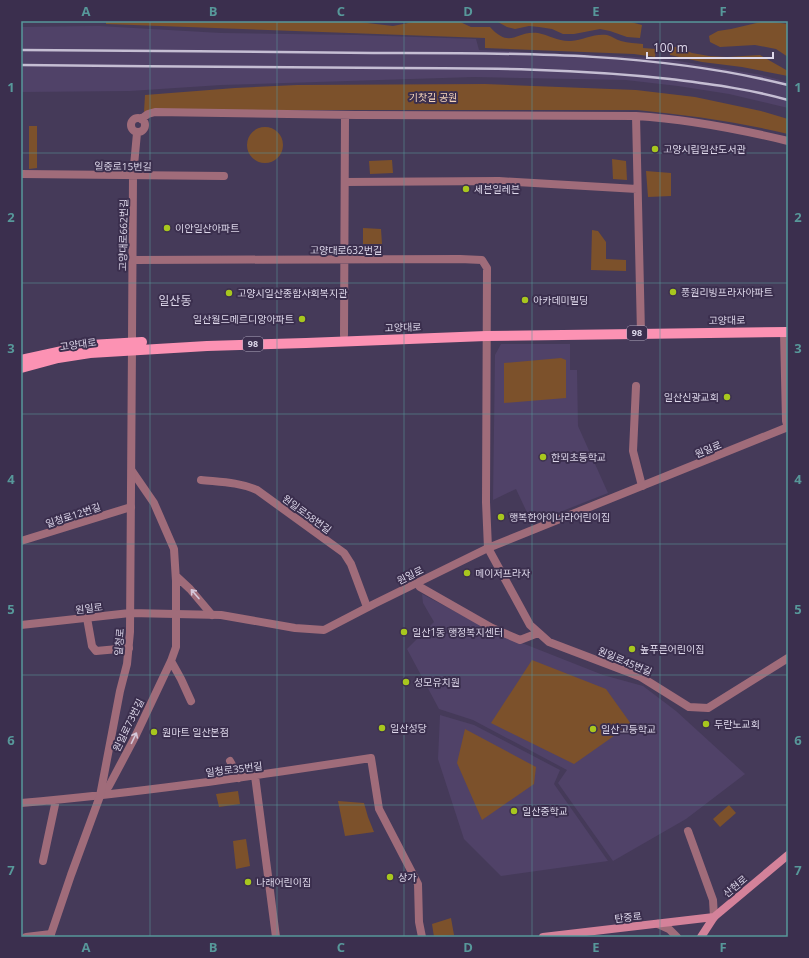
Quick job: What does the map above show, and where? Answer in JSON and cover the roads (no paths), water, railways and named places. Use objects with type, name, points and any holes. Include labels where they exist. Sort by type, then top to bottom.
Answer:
[{"type":"main road","name":"고양대로","points":[[21,360],[90,345],[132,343],[344,335],[787,330]]},
{"type":"main road","name":"고양대로","points":[[21,368],[58,358],[90,353],[132,343],[207,346],[306,343],[486,334]]},
{"type":"main road","name":"산현로","points":[[701,937],[714,917],[788,855]]},
{"type":"main road","name":"탄중로","points":[[544,937],[714,917]]},
{"type":"street","name":"고양대로662번길","points":[[132,343],[133,176],[137,133],[142,132],[145,128],[145,123],[142,119],[148,114],[155,112],[345,115]]},
{"type":"street","points":[[344,335],[345,115],[636,116],[667,119],[749,132],[788,141]]},
{"type":"street","points":[[636,116],[641,331]]},
{"type":"street","name":"일중로15번길","points":[[21,174],[224,176]]},
{"type":"street","points":[[345,182],[500,181],[637,189]]},
{"type":"street","name":"고양대로632번길","points":[[133,260],[482,260],[487,268],[486,334]]},
{"type":"street","points":[[787,330],[788,427]]},
{"type":"street","points":[[486,334],[486,502],[488,548]]},
{"type":"street","name":"일청로","points":[[51,935],[100,796],[120,692],[127,664],[130,613],[132,343]]},
{"type":"street","points":[[636,386],[633,452],[642,486]]},
{"type":"street","name":"원일로","points":[[21,625],[130,613],[212,614],[295,628],[319,630],[329,628],[367,607],[488,548],[788,427]]},
{"type":"street","name":"원일로73번길","points":[[100,796],[109,786],[135,737],[171,661],[176,647],[176,576],[174,549],[154,503],[132,471]]},
{"type":"street","name":"원일로58번길","points":[[201,480],[239,484],[256,490],[344,553],[351,564],[367,607]]},
{"type":"street","name":"일청로12번길","points":[[21,541],[131,507]]},
{"type":"street","name":"원일로45번길","points":[[488,548],[530,625],[549,642],[641,677],[689,707],[708,708],[788,658]]},
{"type":"street","points":[[176,576],[190,589],[212,614]]},
{"type":"street","points":[[417,583],[420,587],[492,628],[520,640],[538,633]]},
{"type":"street","points":[[87,618],[92,646],[96,652],[129,648]]},
{"type":"street","points":[[171,661],[182,679],[191,701]]},
{"type":"street","name":"일청로35번길","points":[[21,803],[100,796],[255,776],[371,758],[379,809],[418,884],[419,922],[422,937]]},
{"type":"street","points":[[230,761],[239,778]]},
{"type":"street","points":[[255,776],[276,937]]},
{"type":"street","points":[[43,861],[56,800]]},
{"type":"street","points":[[688,831],[713,900],[714,917]]},
{"type":"street","points":[[658,924],[669,929],[677,937]]},
{"type":"street","points":[[26,937],[51,935]]},
{"type":"railway","points":[[21,50],[477,53],[582,56],[686,66],[737,74],[788,85]]},
{"type":"railway","points":[[21,65],[465,68],[568,71],[670,79],[744,90],[788,100]]},
{"type":"place","name":"고양시립일산도서관","points":[[655,149]]},
{"type":"place","name":"세븐일레븐","points":[[466,189]]},
{"type":"place","name":"이안일산아파트","points":[[167,228]]},
{"type":"place","name":"풍원리빙프라자아파트","points":[[673,292]]},
{"type":"place","name":"고양시일산종합사회복지관","points":[[229,293]]},
{"type":"place","name":"아카데미빌딩","points":[[525,300]]},
{"type":"place","name":"일산월드메르디앙아파트","points":[[302,319]]},
{"type":"place","name":"일산신광교회","points":[[727,397]]},
{"type":"place","name":"한뫼초등학교","points":[[543,457]]},
{"type":"place","name":"행복한아이나라어린이집","points":[[501,517]]},
{"type":"place","name":"메이저프라자","points":[[467,573]]},
{"type":"place","name":"일산1동 행정복지센터","points":[[404,632]]},
{"type":"place","name":"높푸른어린이집","points":[[632,649]]},
{"type":"place","name":"성모유치원","points":[[406,682]]},
{"type":"place","name":"두란노교회","points":[[706,724]]},
{"type":"place","name":"일산성당","points":[[382,728]]},
{"type":"place","name":"일산고등학교","points":[[593,729]]},
{"type":"place","name":"원마트 일산본점","points":[[154,732]]},
{"type":"place","name":"일산중학교","points":[[514,811]]},
{"type":"place","name":"상가","points":[[390,877]]},
{"type":"place","name":"나래어린이집","points":[[248,882]]},
{"type":"district","name":"일산동","points":[[175,301]]},
{"type":"park label","name":"기찻길 공원","points":[[433,97]]}]
